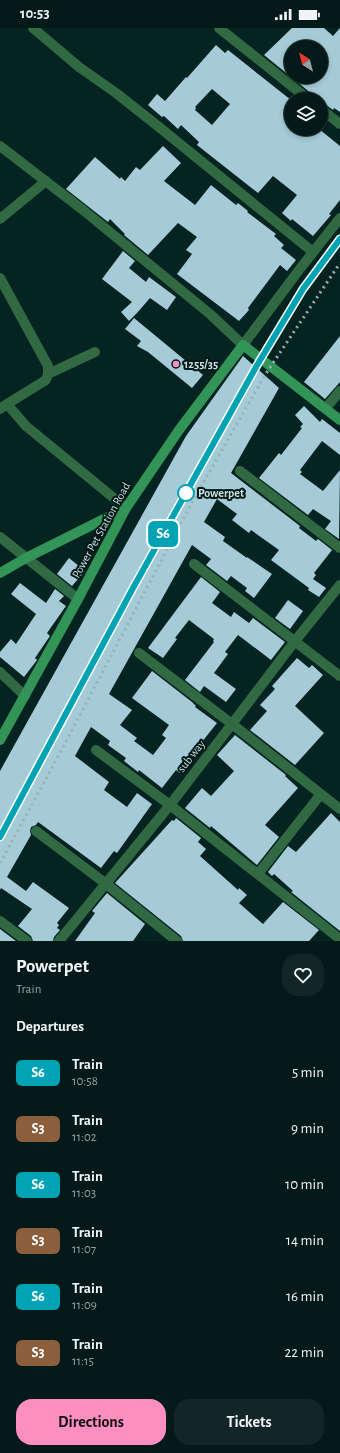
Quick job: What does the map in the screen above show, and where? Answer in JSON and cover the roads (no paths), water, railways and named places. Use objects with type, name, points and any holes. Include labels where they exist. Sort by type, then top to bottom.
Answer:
[{"type":"street","points":[[34,28],[79,67],[116,93],[313,252]]},
{"type":"street","points":[[219,28],[299,92]]},
{"type":"street","points":[[328,115],[340,124]]},
{"type":"street","points":[[0,146],[46,181],[210,314],[243,345],[340,420]]},
{"type":"street","points":[[0,219],[46,181]]},
{"type":"street","points":[[243,345],[340,218]]},
{"type":"street","points":[[0,278],[48,366],[46,380],[4,407],[126,508],[26,558],[0,573]]},
{"type":"street","name":"Power Pet Station Road","points":[[0,740],[78,599],[126,508],[179,430],[243,345]]},
{"type":"street","points":[[48,374],[95,352]]},
{"type":"street","points":[[326,408],[340,391]]},
{"type":"street","points":[[240,471],[340,548]]},
{"type":"street","points":[[0,537],[78,599]]},
{"type":"street","points":[[194,564],[340,676]]},
{"type":"street","name":"sub way","points":[[59,941],[170,805],[295,641],[340,585]]},
{"type":"street","points":[[139,653],[340,809]]},
{"type":"street","points":[[0,672],[25,696]]},
{"type":"street","points":[[96,750],[170,805],[340,938]]},
{"type":"street","points":[[258,874],[321,794]]},
{"type":"street","points":[[36,831],[105,883],[177,941]]},
{"type":"street","points":[[0,921],[27,941]]},
{"type":"railway","points":[[0,837],[133,588],[256,367],[303,289],[340,239]]},
{"type":"railway","points":[[0,863],[52,768],[190,506],[265,375],[340,263]]},
{"type":"train","name":"S6","points":[[0,837],[133,588],[256,367],[303,289],[340,239]]},
{"type":"place","name":"1255/35","points":[[176,364]]},
{"type":"place","name":"Powerpet","points":[[186,493]]}]
